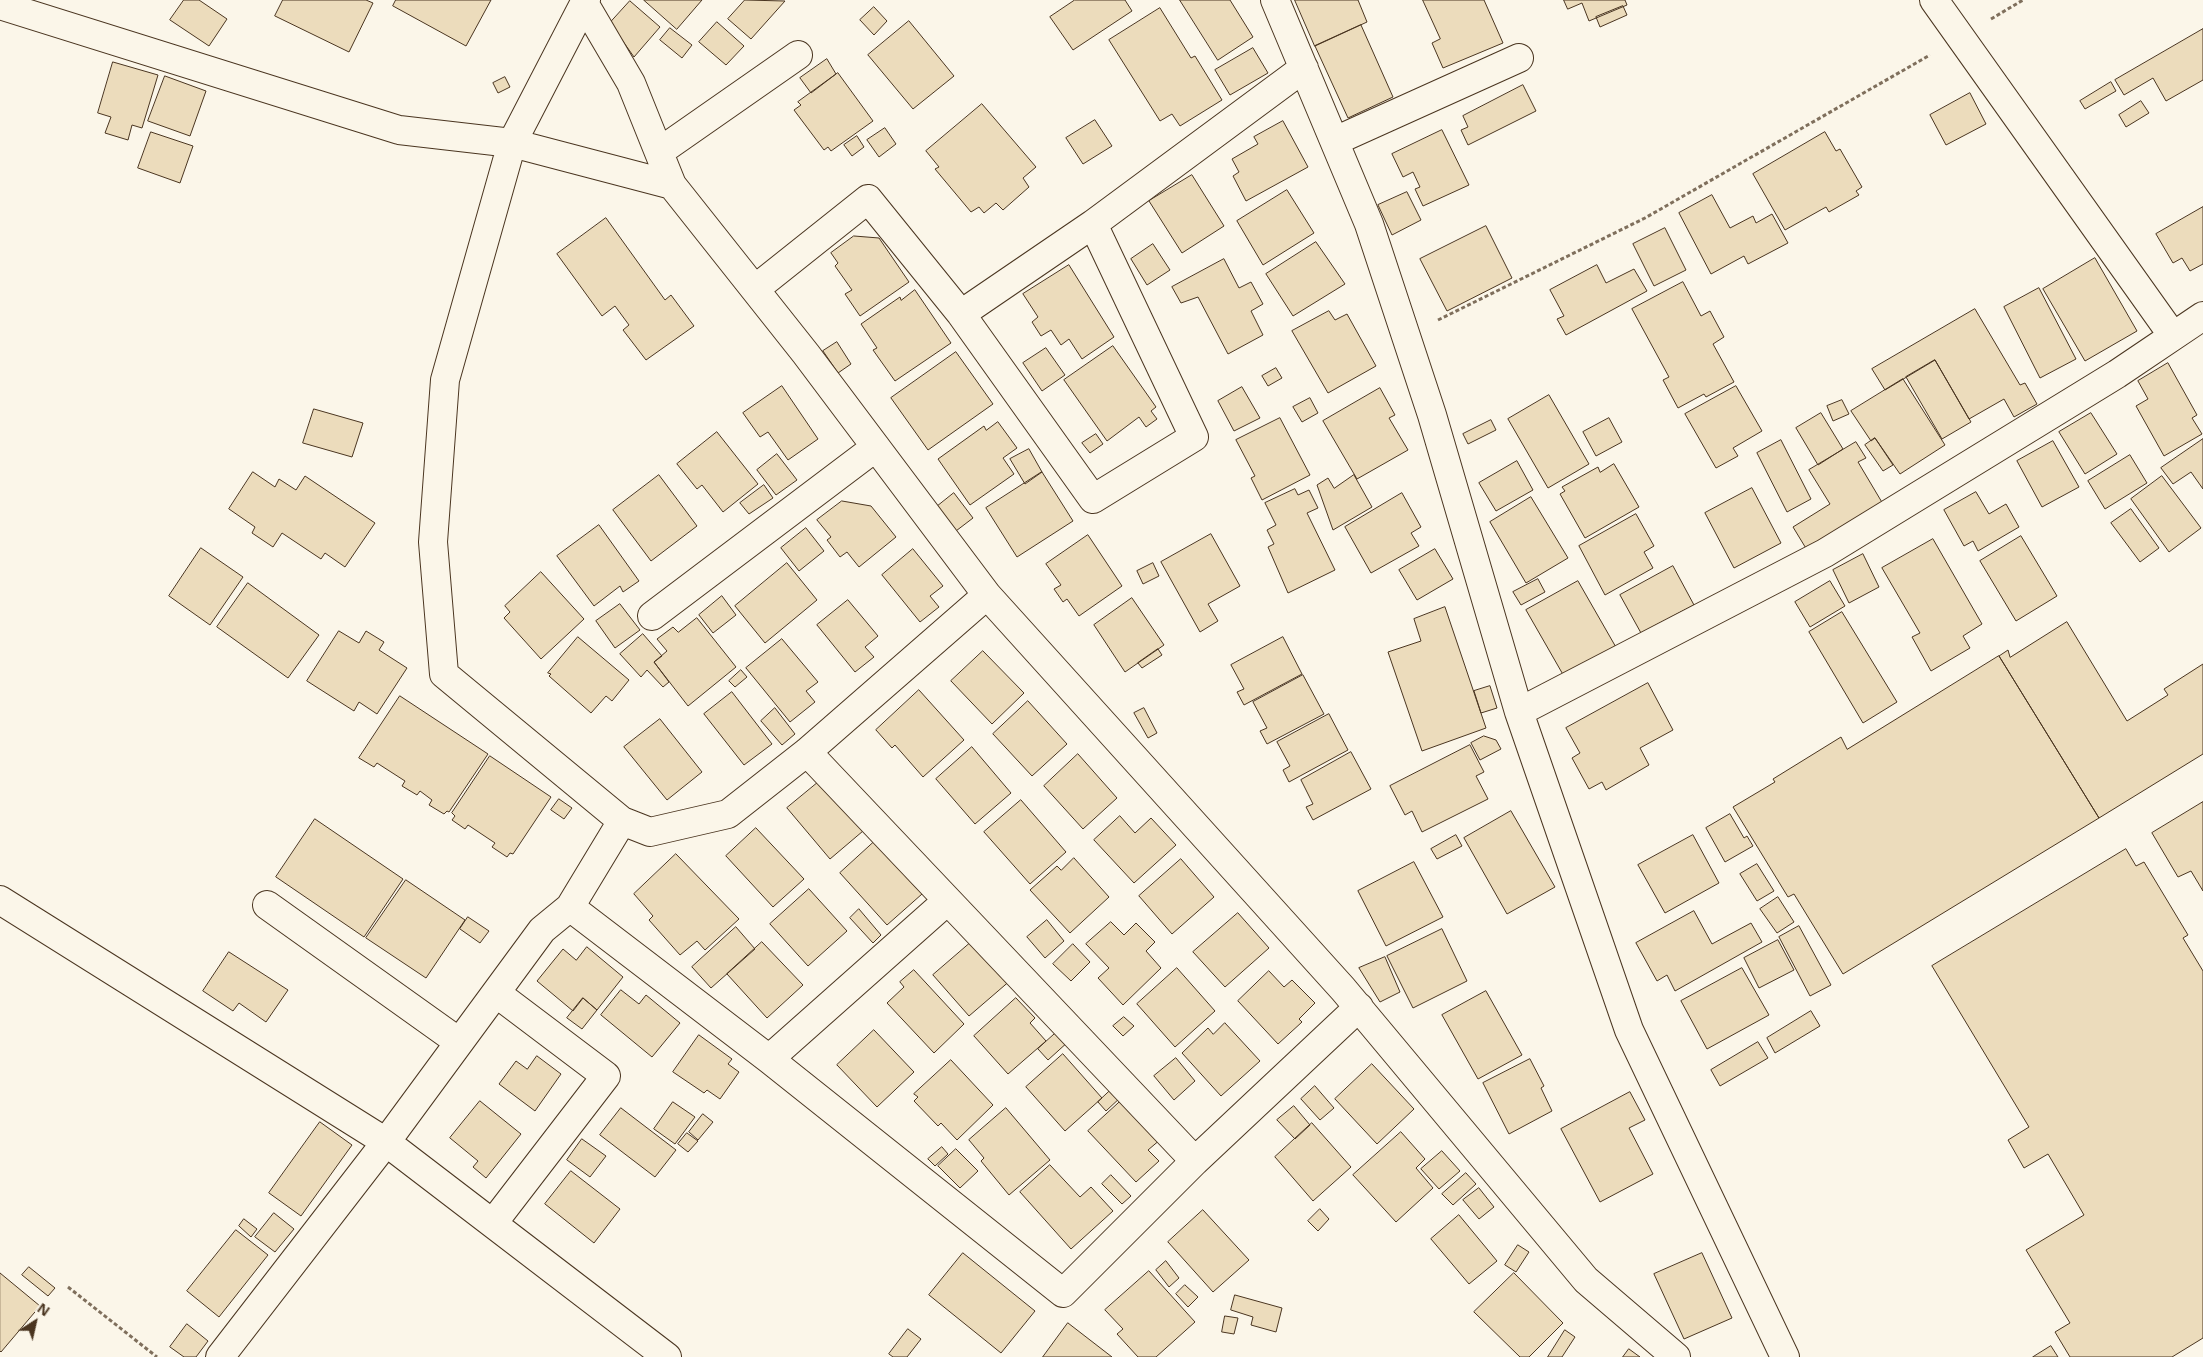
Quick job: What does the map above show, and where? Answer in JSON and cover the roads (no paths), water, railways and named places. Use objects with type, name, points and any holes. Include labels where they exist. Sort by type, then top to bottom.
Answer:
[{"type":"street","points":[[1275,0],[1369,224],[1432,415],[1518,712],[1629,1030],[1785,1357]]},
{"type":"street","points":[[1934,0],[2173,336]]},
{"type":"street","points":[[585,2],[512,143],[445,380],[433,542],[444,674],[622,821],[650,832],[728,814],[807,752],[987,595]]},
{"type":"street","points":[[585,2],[631,83],[672,185],[876,447],[987,595],[1359,1007],[1586,1280],[1676,1357]]},
{"type":"street","points":[[0,5],[399,130],[512,143],[672,185]]},
{"type":"street","points":[[659,152],[798,55]]},
{"type":"street","points":[[1335,141],[1519,58]]},
{"type":"street","points":[[961,314],[1093,224],[1304,68]]},
{"type":"street","points":[[755,290],[868,199],[961,314],[1093,499],[1194,437],[1093,224]]},
{"type":"street","points":[[1518,712],[1825,553],[2117,374],[2203,316]]},
{"type":"street","points":[[652,616],[876,447]]},
{"type":"street","points":[[807,752],[1195,1161]]},
{"type":"street","points":[[220,1357],[386,1142],[542,930],[570,907],[622,821]]},
{"type":"street","points":[[0,900],[386,1142],[668,1357]]},
{"type":"street","points":[[769,1059],[947,900]]},
{"type":"street","points":[[267,905],[459,1042]]},
{"type":"street","points":[[570,907],[769,1059],[1063,1293],[1195,1161],[1359,1007]]},
{"type":"street","points":[[493,1223],[606,1076],[496,993]]}]
